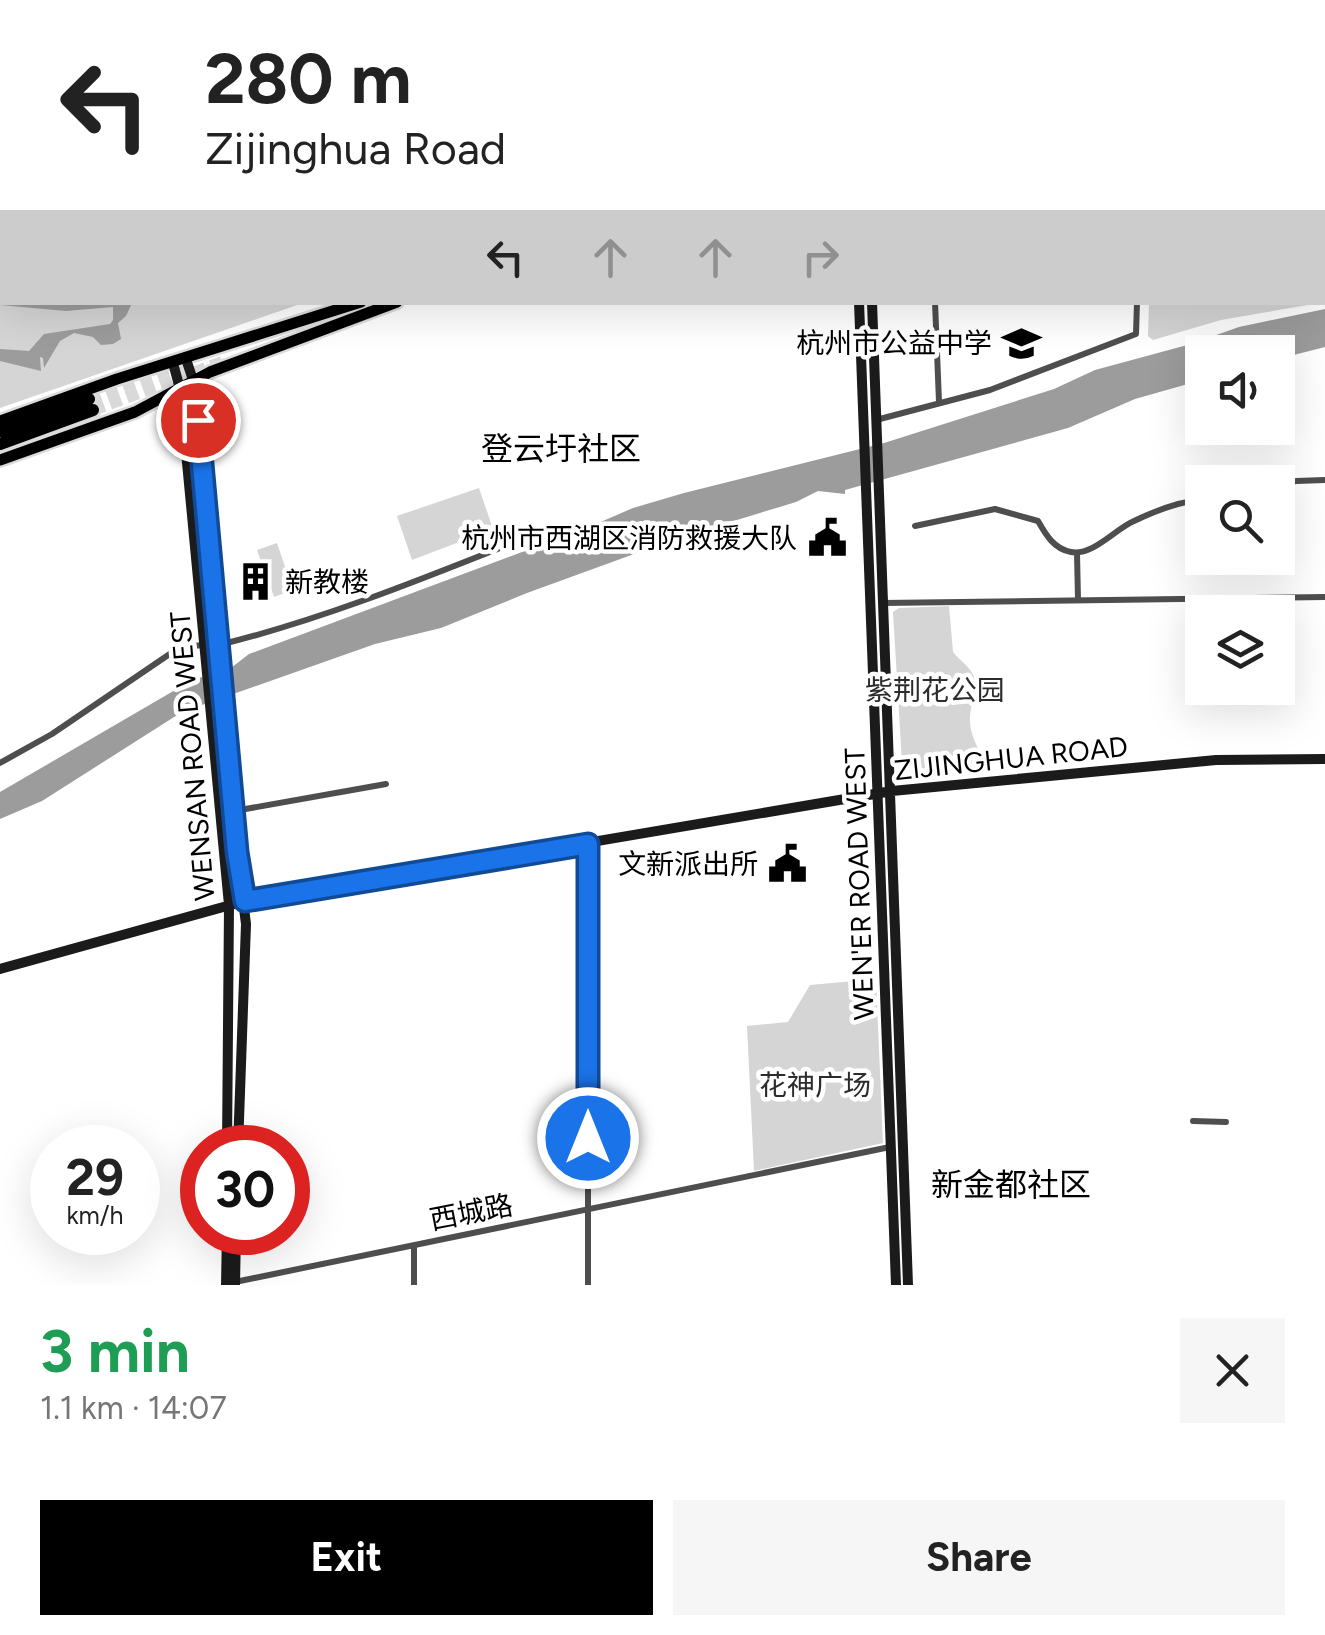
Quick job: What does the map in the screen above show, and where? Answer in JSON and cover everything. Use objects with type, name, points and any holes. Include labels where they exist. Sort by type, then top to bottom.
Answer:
[{"type":"highway","points":[[0,431],[91,404],[0,444]]},
{"type":"main road","points":[[0,421],[118,378],[351,305]]},
{"type":"main road","points":[[0,460],[136,412],[228,366],[389,305]]},
{"type":"main road","name":"WEN'ER ROAD WEST","points":[[859,305],[864,444],[883,603],[908,1285]]},
{"type":"main road","name":"WEN'ER ROAD WEST","points":[[872,305],[879,793],[896,1285]]},
{"type":"main road","name":"WENSAN ROAD WEST","points":[[179,361],[194,382],[233,812],[245,901],[239,1125]]},
{"type":"main road","name":"WENSAN ROAD WEST","points":[[179,361],[229,904],[227,1125]]},
{"type":"main road","name":"ZIJINGHUA ROAD","points":[[0,970],[229,904],[879,793],[1216,760],[1325,759]]},
{"type":"main road","points":[[229,1255],[232,1284]]},
{"type":"main road","points":[[232,1284],[234,1255]]},
{"type":"street","points":[[935,305],[940,402]]},
{"type":"street","points":[[876,420],[990,390],[1136,334],[1138,305]]},
{"type":"street","points":[[1295,481],[1325,480]]},
{"type":"street","points":[[915,526],[996,509],[1038,521],[1049,540],[1067,552],[1077,553],[1090,550],[1132,521],[1185,503]]},
{"type":"street","points":[[218,645],[343,606],[520,540]]},
{"type":"street","points":[[1077,553],[1078,600]]},
{"type":"street","points":[[883,603],[1325,596]]},
{"type":"street","points":[[0,763],[52,734],[180,647],[204,645]]},
{"type":"street","points":[[233,812],[386,784]]},
{"type":"street","points":[[588,844],[588,1285]]},
{"type":"street","points":[[1192,1121],[1226,1122]]},
{"type":"street","name":"西城路","points":[[232,1284],[891,1147]]},
{"type":"street","points":[[414,1246],[414,1285]]},
{"type":"green space","points":[[0,305],[297,305],[0,408]]},
{"type":"green space","points":[[1149,305],[1307,305],[1221,320],[1153,340],[1148,336]]},
{"type":"green space","points":[[479,488],[493,529],[412,560],[397,516]]},
{"type":"green space","points":[[277,543],[293,590],[274,597],[257,550]]},
{"type":"green space","name":"紫荆花公园","points":[[949,606],[953,652],[975,681],[972,733],[990,769],[905,768],[902,763],[893,612],[899,608]]},
{"type":"green space","name":"花神广场","points":[[876,979],[883,1143],[754,1171],[747,1026],[788,1022],[810,985]]},
{"type":"shaded area","points":[[0,305],[131,305],[118,323],[121,339],[113,344],[101,345],[93,337],[74,333],[60,341],[44,368],[40,357],[41,371],[0,361],[0,349],[29,351],[44,334],[110,324],[113,320],[113,307],[66,311]]},
{"type":"shaded area","points":[[1325,309],[1325,347],[1295,355],[1295,335],[1216,335]]},
{"type":"shaded area","points":[[1185,346],[1185,385],[1135,399],[1068,428],[845,490],[845,494],[818,491],[796,502],[678,538],[441,628],[375,644],[182,712],[42,801],[0,819],[0,792],[194,679],[227,671],[249,654],[633,508],[884,443],[1054,389],[1095,370]]},
{"type":"tunnel","points":[[93,410],[222,362]]},
{"type":"tunnel","points":[[89,399],[184,363]]},
{"type":"place","name":"杭州市公益中学","points":[[1022,343]]},
{"type":"place","name":"杭州市西湖区消防救援大队","points":[[827,538]]},
{"type":"place","name":"新教楼","points":[[255,582]]},
{"type":"place","name":"文新派出所","points":[[788,864]]},
{"type":"district","name":"登云圩社区","points":[[561,449]]},
{"type":"district","name":"新金都社区","points":[[1011,1185]]},
{"type":"route","points":[[198,420],[237,852],[245,901],[588,844],[588,1138]]}]
